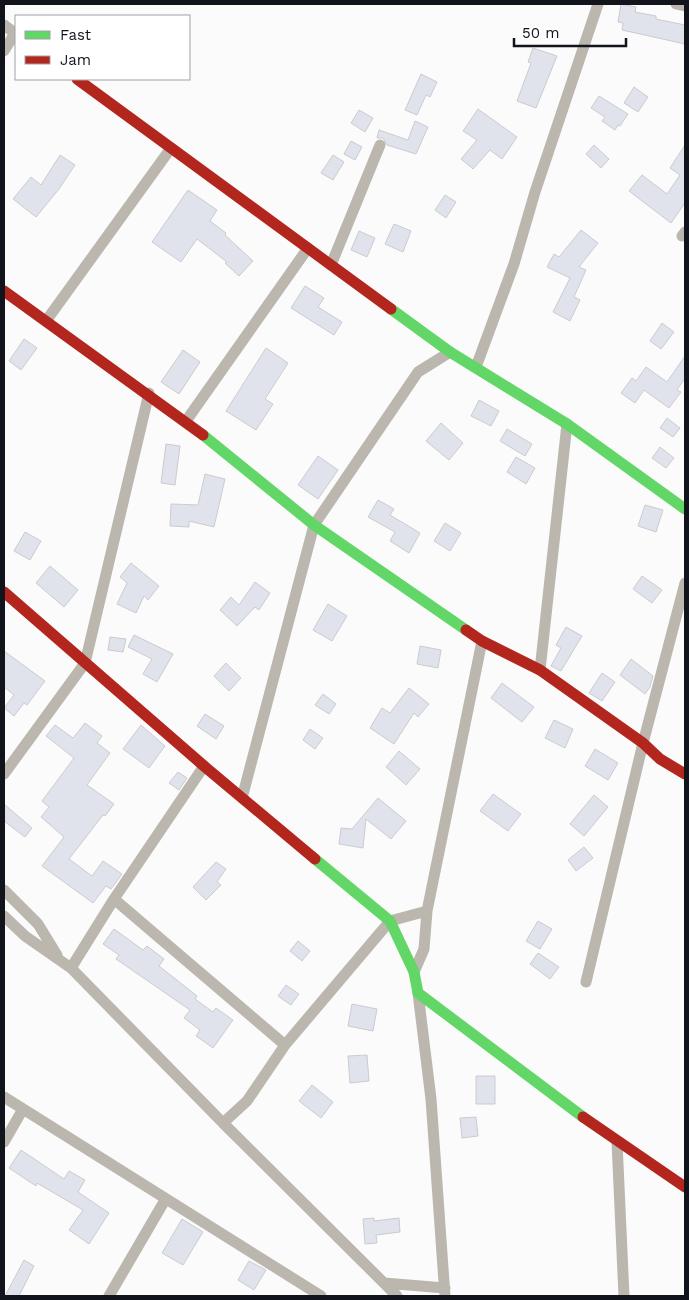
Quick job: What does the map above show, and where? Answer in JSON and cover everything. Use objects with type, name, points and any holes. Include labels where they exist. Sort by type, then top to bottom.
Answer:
[{"type":"street","points":[[476,367],[514,264],[535,192],[598,4]]},
{"type":"street","points":[[676,4],[685,6]]},
{"type":"street","points":[[4,25],[15,33]]},
{"type":"street","points":[[4,52],[15,36]]},
{"type":"street","points":[[78,80],[450,352],[567,424],[685,509]]},
{"type":"street","points":[[331,265],[380,145]]},
{"type":"street","points":[[46,321],[171,148]]},
{"type":"street","points":[[186,421],[308,248]]},
{"type":"street","points":[[4,293],[149,393],[314,526],[482,641],[540,670],[643,744],[660,759],[685,774]]},
{"type":"street","points":[[242,798],[314,526],[418,372],[450,352]]},
{"type":"street","points":[[4,774],[86,663],[149,393]]},
{"type":"street","points":[[540,670],[567,424]]},
{"type":"street","points":[[586,982],[643,744],[685,583]]},
{"type":"street","points":[[4,592],[204,766],[390,921],[414,972],[418,993],[431,1099],[445,1292],[384,1283]]},
{"type":"street","points":[[414,972],[424,949],[427,911],[482,641]]},
{"type":"street","points":[[71,968],[114,899],[204,766]]},
{"type":"street","points":[[4,890],[38,924],[60,959]]},
{"type":"street","points":[[114,899],[285,1045]]},
{"type":"street","points":[[223,1123],[247,1101],[285,1045],[390,921],[427,911]]},
{"type":"street","points":[[4,916],[25,936],[71,968],[397,1296]]},
{"type":"street","points":[[418,993],[616,1142],[685,1187]]},
{"type":"street","points":[[4,1097],[321,1296]]},
{"type":"street","points":[[4,1142],[23,1109]]},
{"type":"street","points":[[616,1142],[624,1296]]},
{"type":"street","points":[[109,1296],[166,1200]]},
{"type":"building","points":[[621,4],[636,7],[635,12],[656,16],[656,19],[685,25],[685,44],[622,30],[623,23],[618,22]]},
{"type":"building","points":[[533,48],[557,56],[536,108],[517,101],[531,63],[528,62]]},
{"type":"building","points":[[421,74],[437,82],[430,97],[426,95],[417,115],[405,110]]},
{"type":"building","points":[[634,87],[648,97],[638,112],[624,103]]},
{"type":"building","points":[[599,96],[628,114],[615,130],[602,121],[605,117],[591,108]]},
{"type":"building","points":[[478,109],[517,137],[502,159],[490,150],[473,169],[461,159],[477,140],[463,131]]},
{"type":"building","points":[[359,110],[373,118],[365,132],[351,123]]},
{"type":"building","points":[[415,121],[428,127],[416,154],[387,145],[383,138],[377,138],[379,130],[408,140]]},
{"type":"building","points":[[351,141],[362,147],[355,160],[344,154]]},
{"type":"building","points":[[594,145],[609,159],[601,168],[586,154]]},
{"type":"building","points":[[685,145],[685,203],[671,223],[629,191],[642,175],[667,194],[680,175],[670,168]]},
{"type":"building","points":[[60,155],[75,165],[59,189],[36,217],[13,199],[31,177],[41,185]]},
{"type":"building","points":[[333,155],[344,162],[333,180],[321,173]]},
{"type":"building","points":[[188,190],[217,210],[210,221],[226,233],[225,235],[253,261],[239,276],[225,263],[227,262],[197,239],[181,262],[152,242]]},
{"type":"building","points":[[445,195],[456,202],[446,218],[435,210]]},
{"type":"building","points":[[394,224],[411,231],[403,252],[385,244]]},
{"type":"building","points":[[581,230],[598,243],[579,267],[586,270],[574,297],[580,300],[570,321],[553,312],[570,278],[547,267],[554,254],[559,257]]},
{"type":"building","points":[[359,231],[375,238],[367,257],[351,250]]},
{"type":"building","points":[[305,286],[324,298],[318,307],[342,322],[334,335],[291,308]]},
{"type":"building","points":[[662,323],[674,332],[661,349],[650,341]]},
{"type":"building","points":[[24,339],[37,348],[21,370],[9,361]]},
{"type":"building","points":[[266,348],[288,363],[265,399],[273,404],[256,430],[226,411]]},
{"type":"building","points":[[183,350],[200,362],[179,394],[161,382]]},
{"type":"building","points":[[685,356],[685,378],[677,390],[681,392],[669,408],[644,390],[635,403],[621,393],[632,378],[636,381],[646,367],[667,382]]},
{"type":"building","points":[[479,400],[499,411],[491,426],[471,416]]},
{"type":"building","points":[[667,418],[680,428],[673,437],[660,428]]},
{"type":"building","points":[[441,423],[463,443],[449,460],[426,441]]},
{"type":"building","points":[[507,429],[532,444],[525,456],[500,441]]},
{"type":"building","points":[[166,444],[180,446],[175,485],[161,483]]},
{"type":"building","points":[[660,447],[674,458],[666,468],[652,458]]},
{"type":"building","points":[[318,456],[338,470],[318,499],[298,485]]},
{"type":"building","points":[[516,457],[535,468],[526,484],[507,472]]},
{"type":"building","points":[[205,474],[225,479],[214,527],[189,521],[189,527],[170,526],[171,504],[198,505]]},
{"type":"building","points":[[378,500],[394,509],[390,515],[420,533],[409,553],[390,541],[395,532],[368,517]]},
{"type":"building","points":[[645,505],[663,510],[656,532],[638,526]]},
{"type":"building","points":[[445,523],[461,533],[450,551],[434,541]]},
{"type":"building","points":[[25,532],[41,541],[30,560],[14,551]]},
{"type":"building","points":[[131,563],[159,586],[148,600],[144,596],[136,613],[117,604],[127,583],[120,577]]},
{"type":"building","points":[[50,566],[78,590],[64,607],[36,583]]},
{"type":"building","points":[[642,576],[662,590],[652,603],[633,589]]},
{"type":"building","points":[[255,582],[270,593],[259,610],[255,607],[237,626],[220,610],[231,597],[239,605]]},
{"type":"building","points":[[328,604],[347,616],[332,641],[313,630]]},
{"type":"building","points":[[566,627],[582,636],[561,671],[551,666],[561,648],[556,645]]},
{"type":"building","points":[[134,635],[173,654],[157,682],[143,674],[152,659],[128,647]]},
{"type":"building","points":[[110,637],[126,639],[123,652],[108,650]]},
{"type":"building","points":[[420,646],[441,650],[438,668],[417,664]]},
{"type":"building","points":[[4,651],[45,681],[27,705],[24,703],[14,716],[4,708],[14,695],[4,687]]},
{"type":"building","points":[[631,659],[653,676],[650,687],[645,694],[620,675]]},
{"type":"building","points":[[226,663],[241,678],[229,691],[214,676]]},
{"type":"building","points":[[602,673],[615,682],[602,701],[589,693]]},
{"type":"building","points":[[502,683],[534,707],[522,722],[491,698]]},
{"type":"building","points":[[409,688],[429,704],[418,717],[414,713],[394,744],[370,728],[382,708],[390,713]]},
{"type":"building","points":[[323,694],[336,704],[329,714],[315,705]]},
{"type":"building","points":[[205,714],[224,726],[216,739],[197,726]]},
{"type":"building","points":[[554,720],[573,729],[565,748],[545,738]]},
{"type":"building","points":[[85,723],[102,736],[97,743],[110,753],[87,785],[114,804],[105,816],[103,815],[69,859],[92,876],[103,861],[122,874],[111,889],[106,886],[93,903],[42,866],[64,837],[41,817],[49,807],[42,801],[74,758],[46,736],[55,725],[73,738]]},
{"type":"building","points":[[141,725],[165,746],[149,768],[123,749]]},
{"type":"building","points":[[310,729],[323,738],[315,749],[303,740]]},
{"type":"building","points":[[595,749],[618,763],[608,780],[585,766]]},
{"type":"building","points":[[399,751],[420,769],[406,785],[386,767]]},
{"type":"building","points":[[178,772],[187,778],[179,790],[169,783]]},
{"type":"building","points":[[493,794],[521,814],[508,831],[480,811]]},
{"type":"building","points":[[594,795],[608,807],[584,836],[570,824]]},
{"type":"building","points":[[378,798],[406,821],[391,839],[366,819],[363,848],[339,844],[341,828],[352,829]]},
{"type":"building","points":[[4,804],[32,828],[25,837],[4,821]]},
{"type":"building","points":[[584,847],[593,858],[576,871],[568,860]]},
{"type":"building","points":[[216,862],[226,869],[217,882],[221,885],[206,900],[193,887]]},
{"type":"building","points":[[538,921],[552,929],[540,949],[526,941]]},
{"type":"building","points":[[114,929],[143,950],[147,946],[164,959],[159,966],[197,996],[195,999],[213,1012],[216,1008],[233,1020],[213,1048],[196,1036],[200,1030],[184,1018],[190,1010],[116,959],[119,955],[103,944]]},
{"type":"building","points":[[298,941],[310,951],[302,961],[290,951]]},
{"type":"building","points":[[538,953],[559,967],[550,979],[530,964]]},
{"type":"building","points":[[286,985],[299,994],[291,1005],[278,996]]},
{"type":"building","points":[[352,1004],[377,1009],[373,1031],[348,1026]]},
{"type":"building","points":[[367,1055],[369,1081],[350,1083],[348,1056]]},
{"type":"building","points":[[476,1076],[495,1076],[495,1104],[476,1104]]},
{"type":"building","points":[[312,1085],[333,1102],[321,1118],[299,1101]]},
{"type":"building","points":[[476,1117],[478,1136],[462,1138],[460,1118]]},
{"type":"building","points":[[21,1150],[64,1179],[69,1171],[85,1180],[78,1192],[109,1213],[89,1244],[69,1230],[83,1210],[37,1183],[36,1186],[9,1168]]},
{"type":"building","points":[[374,1218],[374,1221],[399,1218],[400,1232],[376,1235],[377,1243],[365,1244],[363,1219]]},
{"type":"building","points":[[182,1219],[203,1232],[183,1265],[162,1253]]},
{"type":"building","points":[[24,1260],[34,1266],[19,1296],[5,1296]]},
{"type":"building","points":[[249,1261],[266,1270],[254,1290],[238,1280]]},
{"type":"traffic: fast","points":[[391,309],[450,352],[567,424],[685,509]]},
{"type":"traffic: fast","points":[[203,435],[314,525],[466,630]]},
{"type":"traffic: fast","points":[[315,859],[390,921],[414,972],[418,993],[583,1117]]},
{"type":"traffic: jam","points":[[78,80],[391,309]]},
{"type":"traffic: jam","points":[[4,291],[203,435]]},
{"type":"traffic: jam","points":[[4,592],[204,766],[315,859]]},
{"type":"traffic: jam","points":[[466,630],[482,641],[540,670],[643,743],[660,759],[685,774]]},
{"type":"traffic: jam","points":[[583,1117],[685,1187]]}]
